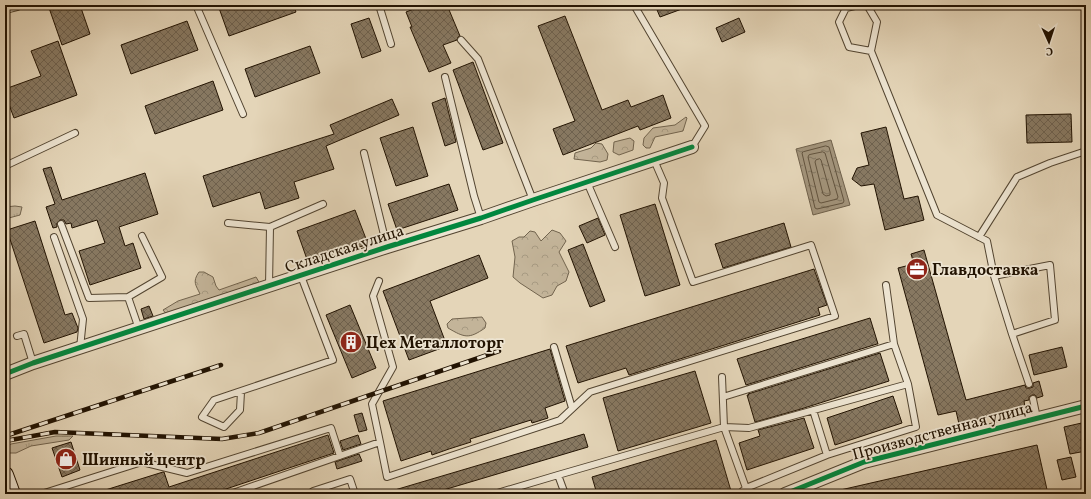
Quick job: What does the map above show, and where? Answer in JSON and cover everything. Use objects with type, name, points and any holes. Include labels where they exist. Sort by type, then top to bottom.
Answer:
[{"type":"main road","points":[[5,475],[12,494]]},
{"type":"street","name":"Складская улица","points":[[5,374],[387,247],[481,218],[692,147]]},
{"type":"street","name":"Производственная улица","points":[[785,494],[864,462],[1086,406]]},
{"type":"lane","points":[[196,5],[243,114]]},
{"type":"lane","points":[[379,5],[391,44]]},
{"type":"lane","points":[[634,5],[705,126],[692,147]]},
{"type":"lane","points":[[859,5],[846,8],[839,22],[850,47],[871,51]]},
{"type":"lane","points":[[867,5],[877,22],[871,51],[937,215],[987,241],[994,276],[1029,384]]},
{"type":"lane","points":[[5,10],[17,7]]},
{"type":"lane","points":[[461,40],[478,59],[533,200]]},
{"type":"lane","points":[[445,77],[474,196],[481,218]]},
{"type":"lane","points":[[5,166],[75,133]]},
{"type":"lane","points":[[979,236],[1017,177],[1050,163],[1086,151]]},
{"type":"lane","points":[[364,153],[387,247]]},
{"type":"lane","points":[[379,281],[373,296],[393,367],[372,404],[387,477],[560,420],[590,392],[835,316],[811,245],[693,282],[662,198],[664,183],[654,160]]},
{"type":"lane","points":[[587,182],[615,247]]},
{"type":"lane","points":[[228,223],[270,227],[323,204]]},
{"type":"lane","points":[[61,224],[89,298],[128,297],[162,277],[142,236]]},
{"type":"lane","points":[[269,286],[270,227]]},
{"type":"lane","points":[[54,237],[82,319],[80,348]]},
{"type":"lane","points":[[994,276],[1050,265],[1054,320],[1012,334]]},
{"type":"lane","points":[[241,392],[240,410],[224,427],[202,417],[214,400],[333,360],[300,276]]},
{"type":"lane","points":[[739,494],[746,488],[827,455],[916,427],[908,384],[894,344],[886,285]]},
{"type":"lane","points":[[128,297],[139,329]]},
{"type":"lane","points":[[17,336],[24,334],[33,364]]},
{"type":"lane","points":[[723,397],[894,344]]},
{"type":"lane","points":[[554,347],[572,408]]},
{"type":"lane","points":[[722,377],[724,428],[746,488]]},
{"type":"lane","points":[[494,494],[724,428],[749,428],[908,384]]},
{"type":"lane","points":[[1033,399],[1037,418]]},
{"type":"lane","points":[[813,410],[827,455]]},
{"type":"lane","points":[[41,494],[142,462],[187,473],[331,428],[340,456]]},
{"type":"lane","points":[[230,494],[380,442]]},
{"type":"lane","points":[[558,475],[565,494]]},
{"type":"lane","points":[[313,491],[350,479],[355,494]]},
{"type":"green space","points":[[686,117],[683,131],[655,137],[650,148],[646,148],[643,145],[644,138],[653,128],[675,125]]},
{"type":"green space","points":[[630,138],[634,141],[633,150],[619,155],[613,152],[614,142]]},
{"type":"green space","points":[[596,143],[602,144],[608,154],[607,160],[600,162],[574,159],[575,153],[591,148]]},
{"type":"green space","points":[[5,207],[22,207],[20,215],[5,219]]},
{"type":"green space","points":[[552,230],[560,233],[566,241],[559,252],[569,272],[566,281],[557,286],[552,295],[543,298],[513,277],[515,257],[512,241],[519,237],[524,237],[530,231],[535,232],[541,241]]},
{"type":"green space","points":[[199,272],[204,272],[213,277],[219,290],[256,277],[259,282],[168,316],[163,310],[178,301],[200,294],[195,281]]},
{"type":"green space","points":[[482,317],[486,323],[485,328],[475,334],[467,336],[459,334],[448,328],[447,324],[452,319]]},
{"type":"green space","points":[[56,436],[73,436],[69,440],[31,446],[16,453],[9,453],[7,451],[8,446],[11,444]]},
{"type":"water","points":[[831,140],[850,205],[813,215],[796,149]]},
{"type":"building","points":[[48,5],[80,5],[90,34],[62,45]]},
{"type":"building","points":[[228,5],[293,5],[296,12],[229,36],[219,8]]},
{"type":"building","points":[[424,5],[432,5],[433,8],[441,5],[447,5],[460,36],[457,40],[443,45],[451,63],[429,72],[410,27],[412,27],[406,12]]},
{"type":"building","points":[[655,5],[690,5],[690,6],[660,17]]},
{"type":"building","points":[[565,16],[602,110],[628,100],[631,107],[663,95],[671,118],[640,130],[638,126],[563,155],[553,129],[575,121],[538,26]]},
{"type":"building","points":[[369,18],[381,51],[362,58],[351,24]]},
{"type":"building","points":[[739,18],[745,32],[722,42],[716,28]]},
{"type":"building","points":[[187,21],[198,50],[131,74],[121,45]]},
{"type":"building","points":[[58,41],[77,95],[14,118],[5,94],[5,89],[41,76],[31,51]]},
{"type":"building","points":[[310,46],[320,73],[255,97],[245,69]]},
{"type":"building","points":[[473,62],[503,143],[483,150],[453,70]]},
{"type":"building","points":[[213,81],[223,110],[155,134],[145,106]]},
{"type":"building","points":[[445,98],[456,142],[445,146],[432,103]]},
{"type":"building","points":[[392,99],[399,115],[326,146],[334,169],[294,182],[299,198],[265,209],[260,192],[213,207],[203,176],[334,134],[330,125]]},
{"type":"building","points":[[1071,114],[1072,142],[1027,143],[1026,115]]},
{"type":"building","points":[[413,127],[428,176],[396,186],[380,138]]},
{"type":"building","points":[[886,127],[904,199],[918,196],[924,220],[885,230],[874,184],[861,186],[852,179],[857,168],[869,165],[861,133]]},
{"type":"building","points":[[51,167],[62,200],[145,173],[158,214],[119,227],[125,246],[133,243],[141,268],[90,285],[79,251],[105,243],[97,220],[72,228],[71,223],[66,224],[64,220],[60,220],[57,223],[57,227],[53,228],[46,207],[55,204],[43,169]]},
{"type":"building","points":[[449,184],[458,210],[397,230],[388,204]]},
{"type":"building","points":[[655,204],[680,285],[645,296],[620,215]]},
{"type":"building","points":[[355,210],[368,244],[309,265],[297,231]]},
{"type":"building","points":[[598,218],[605,235],[587,243],[579,226]]},
{"type":"building","points":[[35,221],[65,315],[72,313],[78,328],[77,332],[44,343],[7,230]]},
{"type":"building","points":[[784,223],[791,247],[723,268],[715,244]]},
{"type":"building","points":[[583,244],[605,301],[590,307],[568,250]]},
{"type":"building","points":[[924,250],[966,400],[1025,385],[1026,388],[1030,388],[1033,387],[1033,383],[1039,381],[1043,396],[1037,398],[1035,395],[1032,395],[1029,397],[1029,400],[1024,401],[1025,407],[959,424],[956,411],[938,415],[898,268],[914,264],[911,254]]},
{"type":"building","points":[[479,255],[488,278],[430,301],[447,346],[409,360],[383,291]]},
{"type":"building","points":[[814,269],[827,305],[818,308],[820,315],[629,375],[626,368],[578,383],[566,346]]},
{"type":"building","name":"Цех Металлоторг","points":[[350,305],[376,368],[352,378],[326,315]]},
{"type":"building","points":[[149,306],[153,316],[144,319],[141,309]]},
{"type":"building","points":[[870,318],[878,344],[746,385],[737,359]]},
{"type":"building","points":[[1062,347],[1067,367],[1034,375],[1029,355]]},
{"type":"building","points":[[550,349],[565,401],[545,408],[548,418],[532,423],[531,420],[470,439],[471,442],[432,455],[431,451],[401,461],[383,401]]},
{"type":"building","points":[[880,353],[889,381],[755,422],[747,395],[749,395],[748,394]]},
{"type":"building","points":[[695,371],[711,423],[618,451],[603,398]]},
{"type":"building","points":[[893,396],[902,423],[835,445],[827,418]]},
{"type":"building","points":[[362,413],[367,430],[359,432],[354,415]]},
{"type":"building","points":[[804,418],[814,448],[747,470],[739,443],[760,436],[758,430]]},
{"type":"building","points":[[1086,422],[1086,451],[1070,454],[1064,427]]},
{"type":"building","points":[[584,434],[588,447],[430,494],[388,494],[388,492]]},
{"type":"building","points":[[328,435],[334,453],[211,494],[99,494],[99,492],[163,472],[169,487]]},
{"type":"building","points":[[358,435],[361,444],[343,450],[340,441]]},
{"type":"building","points":[[716,440],[731,491],[720,494],[597,494],[592,477]]},
{"type":"building","name":"Шинный центр","points":[[71,442],[80,470],[62,477],[52,448]]},
{"type":"building","points":[[1037,445],[1048,494],[836,494],[836,491]]},
{"type":"building","points":[[359,454],[362,461],[337,469],[335,462]]},
{"type":"building","points":[[1071,457],[1076,477],[1062,480],[1057,460]]},
{"type":"railway","points":[[5,441],[55,432],[222,439],[259,433],[499,351]]},
{"type":"railway","points":[[5,436],[221,365]]},
{"type":"cycle path","points":[[5,374],[33,363],[387,247],[481,218],[692,147]]},
{"type":"cycle path","points":[[785,494],[864,462],[1086,406]]},
{"type":"place","name":"Главдоставка","points":[[917,269]]},
{"type":"place","name":"Цех Металлоторг","points":[[351,342]]},
{"type":"place","name":"Шинный центр","points":[[66,459]]}]
